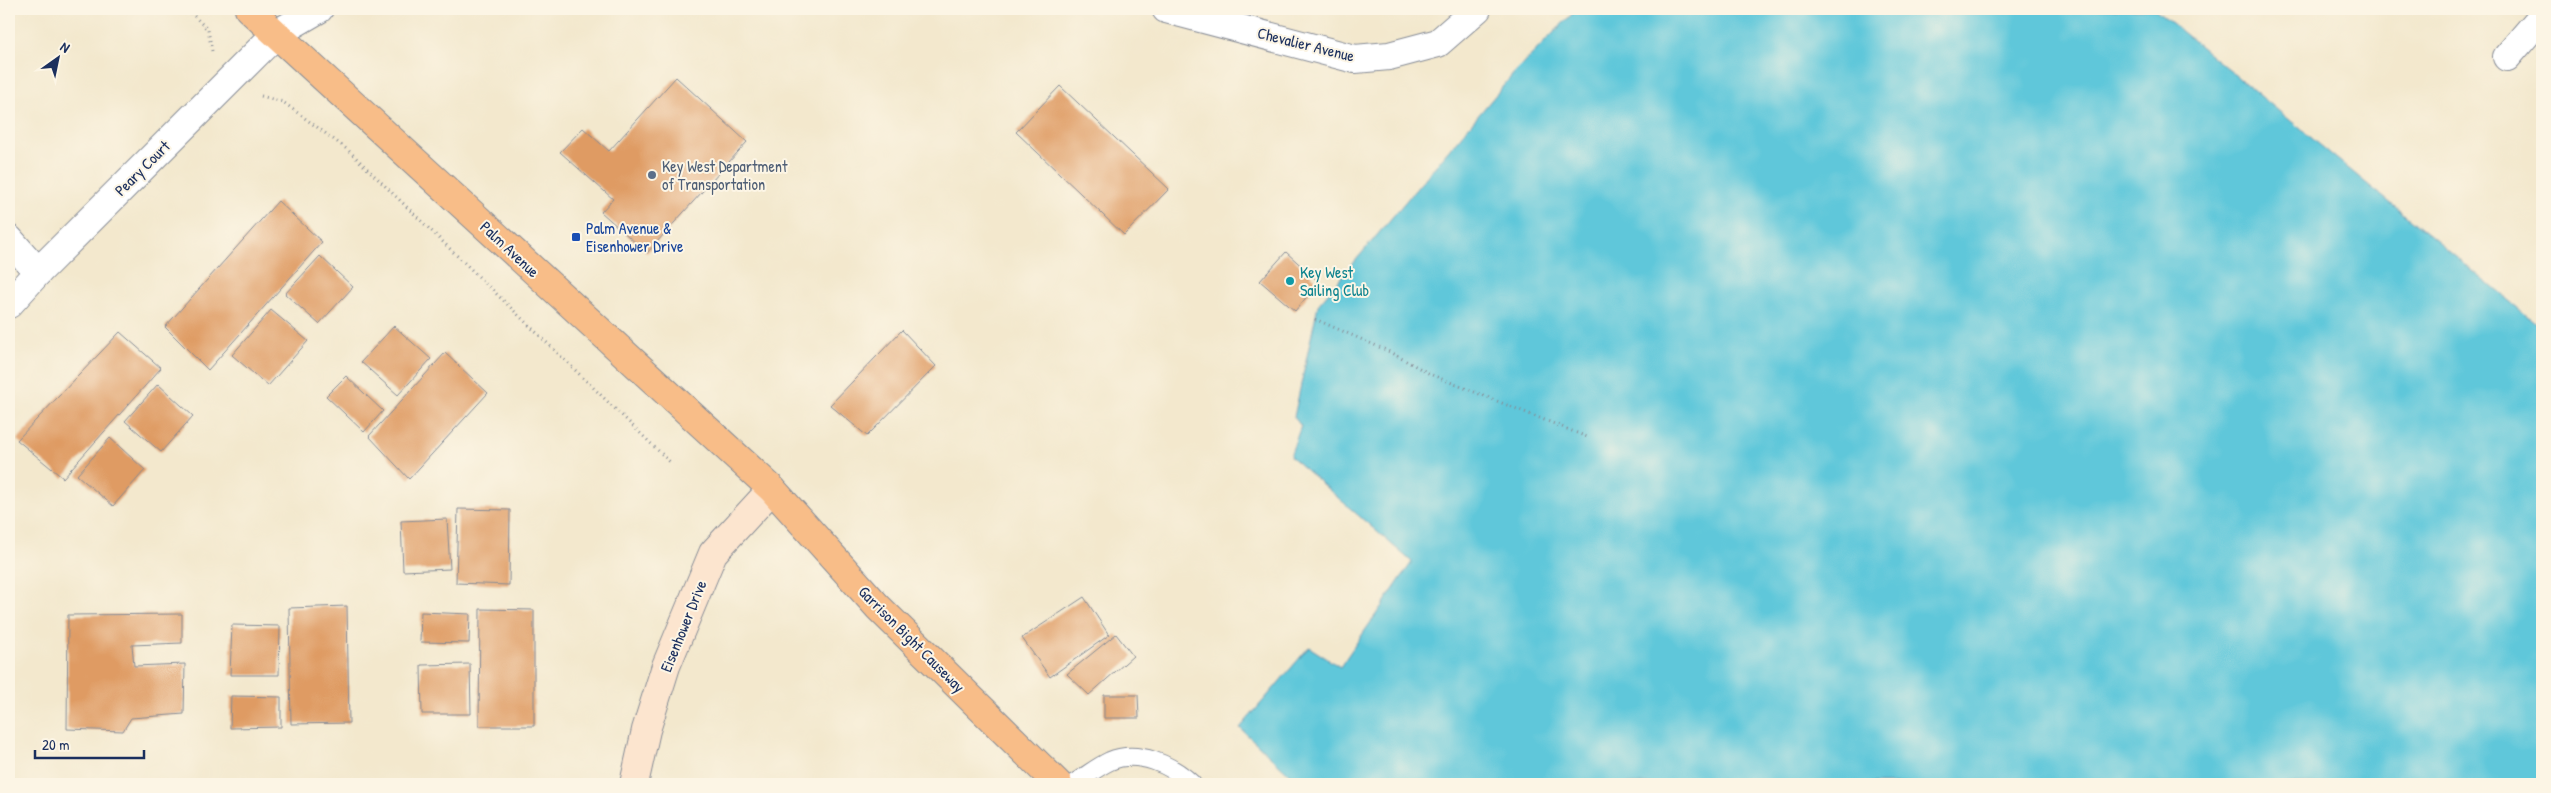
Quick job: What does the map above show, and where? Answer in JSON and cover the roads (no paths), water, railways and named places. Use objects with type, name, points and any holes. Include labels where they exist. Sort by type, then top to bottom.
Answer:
[{"type":"main road","name":"Palm Avenue","points":[[249,9],[278,22],[772,489]]},
{"type":"main road","name":"Garrison Bight Causeway","points":[[772,489],[878,608],[1058,784]]},
{"type":"street","name":"Peary Court","points":[[9,304],[278,22],[319,9]]},
{"type":"street","name":"Chevalier Avenue","points":[[1166,9],[1356,59],[1389,56],[1438,43],[1478,9]]},
{"type":"street","points":[[2507,57],[2542,16]]},
{"type":"street","points":[[9,239],[38,272]]},
{"type":"street","name":"Eisenhower Drive","points":[[634,784],[646,730],[666,666],[713,553],[772,489]]},
{"type":"lane","points":[[1073,784],[1111,761],[1139,756],[1179,772],[1192,784]]},
{"type":"water","points":[[1577,9],[2155,9],[2542,328],[2542,784],[1300,784],[1240,728],[1309,647],[1340,667],[1412,562],[1290,456],[1301,426],[1294,417],[1318,305],[1515,72]]},
{"type":"place","name":"Key West Department of Transportation","points":[[652,175]]},
{"type":"place","name":"Palm Avenue & Eisenhower Drive","points":[[576,237]]},
{"type":"place","name":"Key West Sailing Club","points":[[1290,281]]}]
